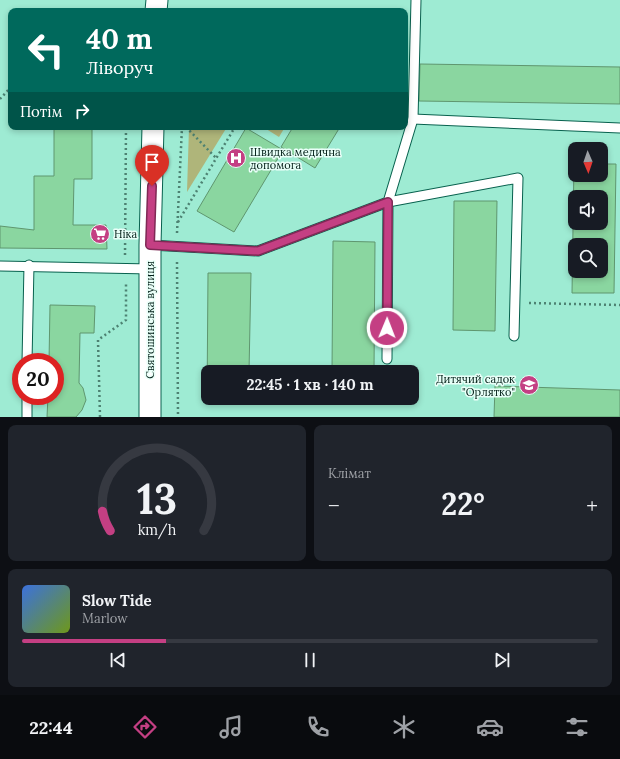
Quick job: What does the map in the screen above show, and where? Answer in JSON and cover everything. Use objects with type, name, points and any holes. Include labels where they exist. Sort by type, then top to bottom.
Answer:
[{"type":"street","name":"Святошинська вулиця","points":[[150,417],[150,245],[153,130]]},
{"type":"lane","points":[[386,359],[388,202],[413,119],[416,0]]},
{"type":"lane","points":[[413,119],[620,128]]},
{"type":"lane","points":[[150,245],[258,251],[388,202],[518,178],[514,336]]},
{"type":"lane","points":[[0,266],[29,265],[151,269]]},
{"type":"lane","points":[[27,353],[29,265]]},
{"type":"lane","points":[[27,405],[27,417]]},
{"type":"path","points":[[0,99],[8,90]]},
{"type":"path","points":[[178,417],[176,246],[182,130]]},
{"type":"path","points":[[189,130],[216,158]]},
{"type":"path","points":[[178,222],[233,130]]},
{"type":"path","points":[[515,302],[620,305]]},
{"type":"green space","points":[[189,130],[225,130],[187,192]]},
{"type":"green space","points":[[268,130],[283,130],[279,137]]},
{"type":"building","points":[[420,64],[620,67],[620,104],[419,101]]},
{"type":"building","points":[[54,130],[92,130],[92,179],[74,179],[73,225],[106,225],[107,249],[0,248],[0,226],[34,230],[34,176],[54,176]]},
{"type":"building","points":[[245,130],[249,130],[283,150],[234,232],[197,211]]},
{"type":"building","points":[[291,130],[338,130],[315,168],[281,147]]},
{"type":"building","points":[[608,164],[616,164],[614,293],[572,293],[572,278],[608,278],[608,238],[573,238],[573,230],[608,230],[608,190],[574,190],[574,182],[608,182]]},
{"type":"building","points":[[454,201],[497,201],[495,331],[453,330]]},
{"type":"building","points":[[333,241],[375,242],[374,365],[332,365]]},
{"type":"building","points":[[208,273],[251,273],[249,365],[207,365]]},
{"type":"building","points":[[50,305],[95,306],[94,333],[80,333],[79,383],[83,388],[86,400],[82,410],[76,417],[47,417],[48,405],[64,405],[64,353],[49,353]]},
{"type":"building","points":[[495,386],[620,390],[620,417],[494,417]]},
{"type":"place","name":"Швидка медична допомога","points":[[236,158]]},
{"type":"place","name":"Ніка","points":[[100,234]]},
{"type":"place","name":"Дитячий садок \"Орлятко\"","points":[[529,385]]},
{"type":"route","points":[[152,186],[150,245],[258,251],[388,202],[387,328]]}]
